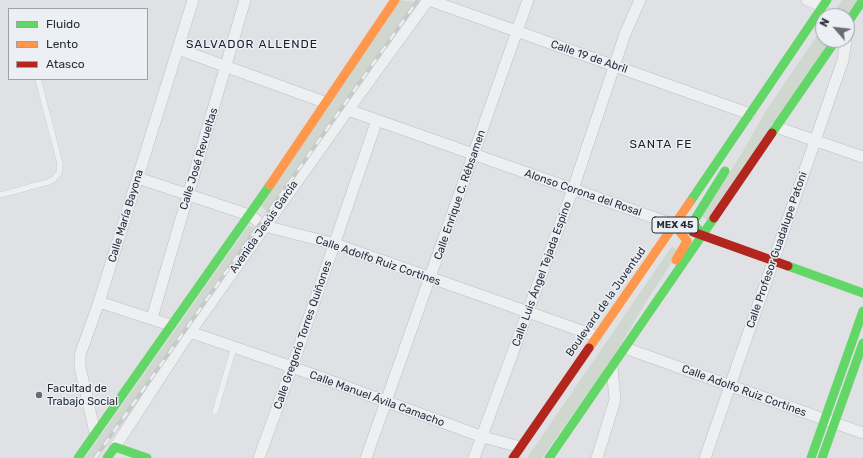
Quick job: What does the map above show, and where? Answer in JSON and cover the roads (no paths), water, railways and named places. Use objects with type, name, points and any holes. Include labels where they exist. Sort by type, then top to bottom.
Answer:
[{"type":"main road","name":"Avenida Jesús García","points":[[78,458],[170,325],[249,215],[324,102],[395,0]]},
{"type":"main road","points":[[858,16],[863,0]]},
{"type":"main road","name":"Boulevard de la Juventud","points":[[513,458],[596,336],[675,225],[825,3]]},
{"type":"main road","name":"MEX 45","points":[[549,458],[703,236],[830,48]]},
{"type":"main road","points":[[739,147],[746,134],[748,117]]},
{"type":"main road","points":[[703,236],[694,224],[695,219],[732,160]]},
{"type":"main road","points":[[644,321],[647,305],[684,249],[686,241],[684,235],[675,225]]},
{"type":"main road","name":"Alonso Corona del Rosal","points":[[675,225],[863,293]]},
{"type":"main road","points":[[822,458],[829,421],[863,310]]},
{"type":"main road","points":[[811,458],[863,343]]},
{"type":"main road","name":"Avenida Jesús García","points":[[107,458],[115,447]]},
{"type":"main road","points":[[115,447],[147,458]]},
{"type":"street","name":"Calle María Bayona","points":[[95,433],[79,361],[99,302],[193,0]]},
{"type":"street","name":"Calle José Revueltas","points":[[152,318],[245,0]]},
{"type":"street","name":"Calle 19 de Abril","points":[[428,0],[614,66],[748,117]]},
{"type":"street","name":"Avenida Jesús García","points":[[115,447],[190,332],[428,0]]},
{"type":"street","name":"Calle Enrique C. Rébsamen","points":[[366,458],[431,279],[528,0]]},
{"type":"street","name":"Calle Luis Ángel Tejada Espino","points":[[474,458],[573,189],[614,66],[633,14],[640,0]]},
{"type":"street","points":[[807,0],[825,3]]},
{"type":"street","name":"Calle Profesor Guadalupe Patoni","points":[[705,458],[843,60],[845,48]]},
{"type":"street","points":[[178,49],[324,102]]},
{"type":"street","name":"Alonso Corona del Rosal","points":[[348,110],[675,225]]},
{"type":"street","name":"Calle Gregorio Torres Quiñones","points":[[259,458],[335,244],[377,120]]},
{"type":"street","points":[[776,127],[863,158]]},
{"type":"street","name":"Calle Adolfo Ruiz Cortines","points":[[138,178],[188,196],[249,215],[265,226],[335,244],[596,336]]},
{"type":"street","points":[[99,302],[170,325]]},
{"type":"street","name":"Calle Manuel Ávila Camacho","points":[[190,332],[292,367],[386,403],[483,437],[520,447]]},
{"type":"street","name":"Calle Adolfo Ruiz Cortines","points":[[625,348],[863,433]]},
{"type":"street","points":[[597,458],[615,400],[612,367]]},
{"type":"lane","points":[[0,195],[48,182],[54,179],[59,173],[60,164],[38,80]]},
{"type":"lane","points":[[215,412],[234,347]]},
{"type":"railway","points":[[95,458],[418,0]]},
{"type":"place","name":"Facultad de Trabajo Social","points":[[39,395]]},
{"type":"district","name":"SALVADOR ALLENDE","points":[[252,45]]},
{"type":"district","name":"SANTA FE","points":[[661,145]]}]
